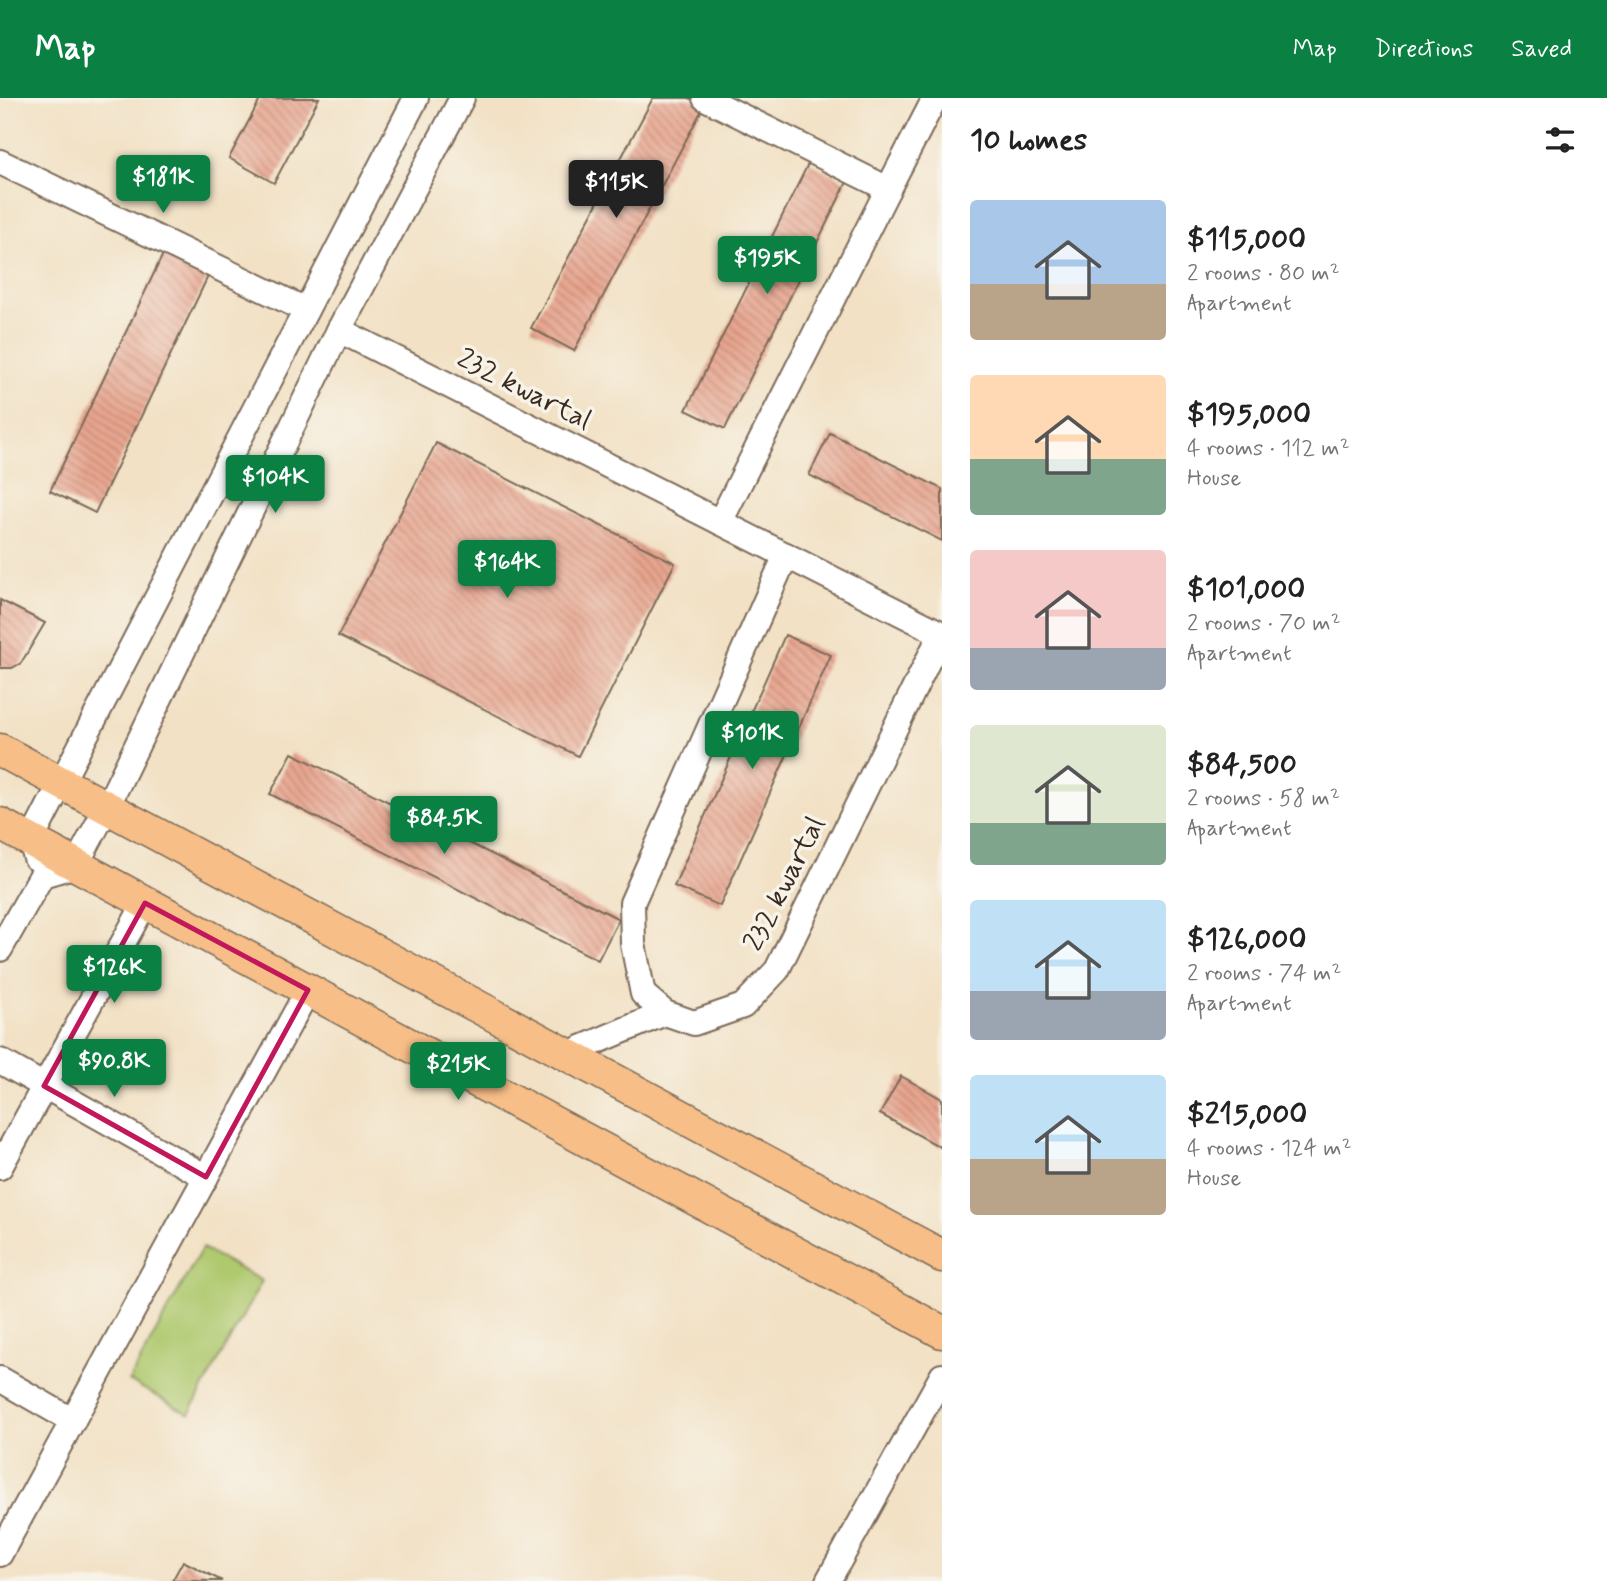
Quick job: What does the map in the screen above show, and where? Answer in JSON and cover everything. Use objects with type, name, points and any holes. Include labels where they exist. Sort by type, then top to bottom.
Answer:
[{"type":"main road","points":[[0,750],[942,1256]]},
{"type":"main road","points":[[0,824],[942,1332]]},
{"type":"street","points":[[0,950],[41,875],[31,841],[416,98]]},
{"type":"street","points":[[41,875],[76,865],[107,807],[340,330],[462,98]]},
{"type":"street","points":[[705,98],[888,189]]},
{"type":"street","points":[[720,522],[935,98]]},
{"type":"street","points":[[0,162],[306,310]]},
{"type":"street","name":"232 kwartal","points":[[340,330],[942,634],[777,970],[743,1006],[694,1023],[665,1013]]},
{"type":"street","points":[[567,1054],[665,1013],[643,994],[633,944],[632,903],[786,555]]},
{"type":"street","points":[[0,1167],[145,903]]},
{"type":"street","points":[[0,1554],[8,1522],[73,1421],[307,990]]},
{"type":"street","points":[[0,1061],[206,1177]]},
{"type":"street","points":[[828,1581],[942,1376]]},
{"type":"street","points":[[0,1379],[73,1421]]},
{"type":"highlighted area","points":[[145,903],[308,990],[206,1177],[44,1086]]},
{"type":"green space","points":[[202,1248],[262,1281],[189,1414],[129,1381]]},
{"type":"building","points":[[261,98],[319,98],[274,183],[229,158]]},
{"type":"building","points":[[653,98],[689,98],[704,106],[574,351],[531,328]]},
{"type":"building","points":[[809,162],[847,182],[725,429],[686,410]]},
{"type":"building","points":[[165,250],[210,272],[95,513],[50,491]]},
{"type":"building","points":[[830,433],[942,489],[942,541],[809,475]]},
{"type":"building","points":[[436,443],[675,563],[578,756],[338,636]]},
{"type":"building","points":[[0,600],[45,623],[21,663],[12,668],[0,668]]},
{"type":"building","points":[[785,635],[831,655],[720,906],[674,886]]},
{"type":"building","points":[[292,753],[619,919],[598,960],[270,794]]},
{"type":"building","points":[[901,1076],[942,1099],[942,1148],[880,1114]]},
{"type":"building","points":[[183,1561],[222,1581],[172,1581]]}]
